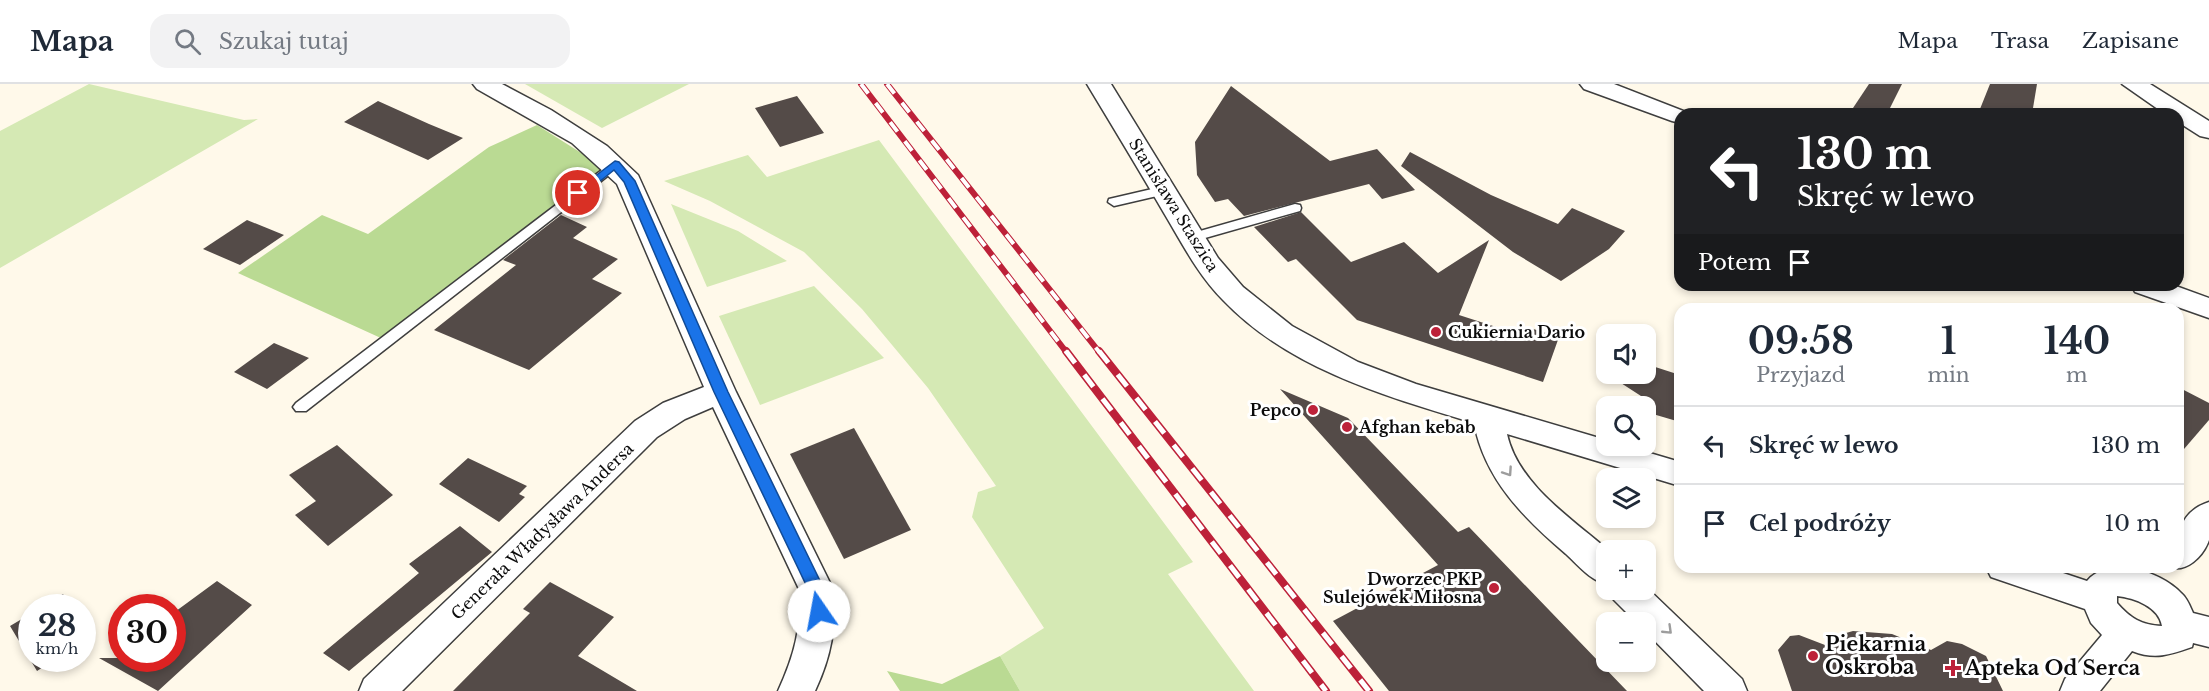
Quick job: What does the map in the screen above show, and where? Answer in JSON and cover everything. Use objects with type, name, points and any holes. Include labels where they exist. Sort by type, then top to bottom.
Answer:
[{"type":"street","points":[[485,84],[584,140],[615,164],[629,181],[721,392],[816,589],[818,629],[808,670],[796,691]]},
{"type":"street","name":"Stanisława Staszica","points":[[1099,84],[1208,264],[1233,294],[1264,320],[1300,345],[1374,381],[1488,418],[1674,472]]},
{"type":"street","points":[[1592,84],[1624,89],[1674,114]]},
{"type":"street","points":[[2134,84],[2172,108]]},
{"type":"street","points":[[2184,115],[2209,131]]},
{"type":"street","points":[[2162,291],[2209,308]]},
{"type":"street","name":"Generała Władysława Andersa","points":[[377,691],[646,429],[674,411],[721,392]]},
{"type":"street","points":[[1488,418],[1490,432],[1503,465],[1524,495],[1596,561]]},
{"type":"street","points":[[2184,548],[2209,515]]},
{"type":"street","points":[[2021,573],[2097,599]]},
{"type":"street","points":[[2112,581],[2135,584],[2167,582],[2175,611],[2195,628],[2170,642],[2155,643],[2139,640],[2125,633],[2106,616],[2097,599],[2098,590],[2103,584],[2112,581]]},
{"type":"street","points":[[1636,600],[1729,691]]},
{"type":"street","points":[[2078,691],[2125,633]]},
{"type":"lane","points":[[301,407],[615,164]]},
{"type":"lane","points":[[1114,202],[1165,190]]},
{"type":"lane","points":[[1191,238],[1295,208]]},
{"type":"green space","points":[[89,84],[244,120],[258,119],[0,268],[0,131]]},
{"type":"green space","points":[[525,84],[689,84],[602,128]]},
{"type":"green space","points":[[537,125],[605,168],[383,339],[238,273],[322,215],[368,234],[489,147]]},
{"type":"green space","points":[[879,140],[1193,562],[1168,574],[1254,691],[1020,691],[1000,656],[1044,628],[972,517],[978,492],[996,486],[928,388],[862,309],[804,252],[710,201],[664,181],[748,155],[767,177]]},
{"type":"green space","points":[[671,204],[738,231],[787,261],[707,287]]},
{"type":"green space","points":[[814,286],[884,358],[760,405],[719,316]]},
{"type":"green space","points":[[1000,656],[1020,691],[900,691],[887,671],[942,684]]},
{"type":"building","points":[[1869,84],[1902,84],[1890,108],[1853,108]]},
{"type":"building","points":[[1990,84],[2037,84],[2033,108],[1980,108]]},
{"type":"building","points":[[1231,86],[1330,161],[1377,149],[1415,190],[1382,199],[1369,184],[1244,216],[1228,199],[1215,202],[1197,175],[1195,142]]},
{"type":"building","points":[[797,96],[824,133],[780,147],[755,108]]},
{"type":"building","points":[[378,101],[463,138],[428,160],[344,122]]},
{"type":"building","points":[[1410,152],[1491,195],[1558,224],[1572,208],[1625,231],[1609,249],[1561,281],[1513,252],[1401,166]]},
{"type":"building","points":[[1301,212],[1351,262],[1404,242],[1438,273],[1489,240],[1459,315],[1524,336],[1527,327],[1559,337],[1543,382],[1357,320],[1296,259],[1288,262],[1254,227]]},
{"type":"building","points":[[561,215],[587,227],[573,238],[618,259],[592,279],[622,293],[529,370],[434,330],[516,265],[503,260]]},
{"type":"building","points":[[247,220],[284,235],[240,265],[203,249]]},
{"type":"building","points":[[274,343],[309,358],[267,389],[234,372]]},
{"type":"building","points":[[1656,367],[1674,373],[1674,420],[1656,415],[1656,396],[1641,396],[1622,384],[1656,384]]},
{"type":"building","points":[[1280,389],[1348,418],[1458,532],[1469,527],[1596,659],[1596,672],[1609,672],[1627,691],[1389,691],[1333,621],[1438,565]]},
{"type":"building","points":[[2184,390],[2209,403],[2209,420],[2184,449]]},
{"type":"building","points":[[854,428],[911,530],[844,559],[790,454]]},
{"type":"building","points":[[337,445],[393,495],[328,546],[295,515],[316,501],[289,475]]},
{"type":"building","points":[[468,458],[527,486],[519,494],[525,497],[499,522],[439,484]]},
{"type":"building","points":[[460,526],[492,552],[349,671],[323,653],[419,573],[409,564]]},
{"type":"building","points":[[217,581],[252,605],[186,665],[186,604]]},
{"type":"building","points":[[550,582],[614,617],[578,656],[637,691],[453,691],[530,613],[523,609]]},
{"type":"building","points":[[18,621],[18,639],[10,626]]},
{"type":"building","points":[[1853,631],[1892,634],[1931,650],[1947,641],[1962,644],[1986,656],[2003,691],[1792,691],[1778,650],[1790,636],[1799,635],[1825,645],[1839,635]]},
{"type":"building","points":[[99,658],[108,658],[108,663]]},
{"type":"building","points":[[124,672],[179,672],[158,691]]},
{"type":"railway","points":[[861,84],[1067,353]]},
{"type":"railway","points":[[887,84],[1100,353]]},
{"type":"railway","points":[[1066,351],[1326,691]]},
{"type":"railway","points":[[1099,351],[1369,691]]},
{"type":"place","name":"Cukiernia Dario","points":[[1436,332]]},
{"type":"place","name":"Pepco","points":[[1313,410]]},
{"type":"place","name":"Afghan kebab","points":[[1347,427]]},
{"type":"place","name":"Dworzec PKP Sulejówek Miłosna","points":[[1494,588]]},
{"type":"place","name":"Piekarnia Oskroba","points":[[1813,656]]},
{"type":"place","name":"Apteka Od Serca","points":[[1953,668]]},
{"type":"route","points":[[578,193],[615,164],[629,181],[721,392],[816,589],[819,611]]}]
